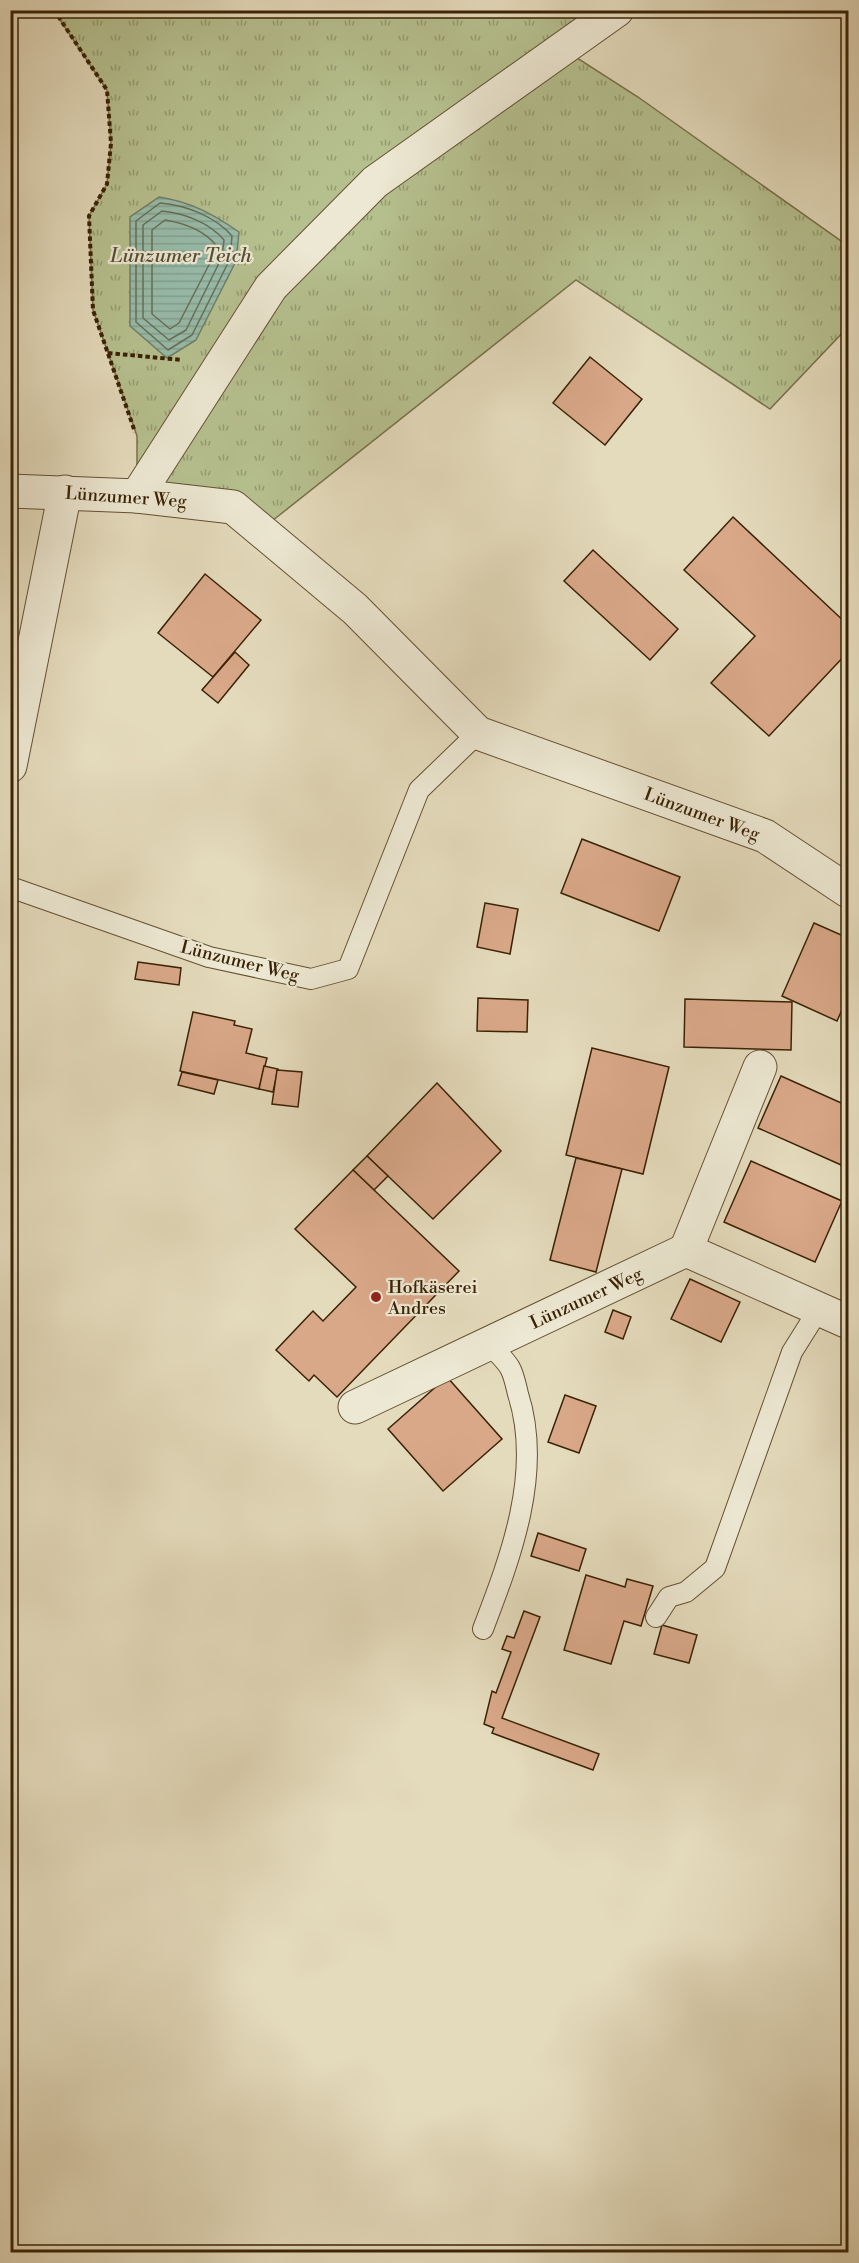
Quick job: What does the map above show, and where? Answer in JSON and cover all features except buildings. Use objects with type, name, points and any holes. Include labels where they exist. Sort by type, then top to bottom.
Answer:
[{"type":"street","points":[[136,496],[271,287],[375,182],[618,10]]},
{"type":"street","name":"Lünzumer Weg","points":[[10,491],[136,496],[233,507],[355,609],[478,733],[765,836],[849,891]]},
{"type":"street","points":[[10,766],[65,492]]},
{"type":"street","points":[[760,1066],[687,1250],[834,1316]]},
{"type":"street","name":"Lünzumer Weg","points":[[355,1407],[687,1250]]},
{"type":"lane","name":"Lünzumer Weg","points":[[10,887],[209,957],[311,979],[348,969],[419,790],[478,733]]},
{"type":"lane","points":[[656,1617],[669,1597],[686,1592],[715,1568],[792,1352],[834,1316]]},
{"type":"lane","points":[[483,1629],[507,1566],[521,1510],[528,1448],[525,1416],[510,1368],[489,1344]]},
{"type":"path","points":[[54,10],[107,90],[111,143],[107,184],[89,216],[93,310],[137,436]]},
{"type":"path","points":[[108,353],[221,364]]},
{"type":"green space","points":[[54,11],[617,11],[563,49],[638,97],[848,246],[848,327],[770,409],[576,280],[272,521],[137,496],[137,436],[93,310],[89,216],[107,184],[111,143],[107,90]]},
{"type":"water","name":"Lünzumer Teich","points":[[159,197],[201,210],[239,232],[236,261],[196,340],[167,358],[130,326],[130,217]]},
{"type":"place","name":"Hofkäserei Andres","points":[[376,1297]]}]
